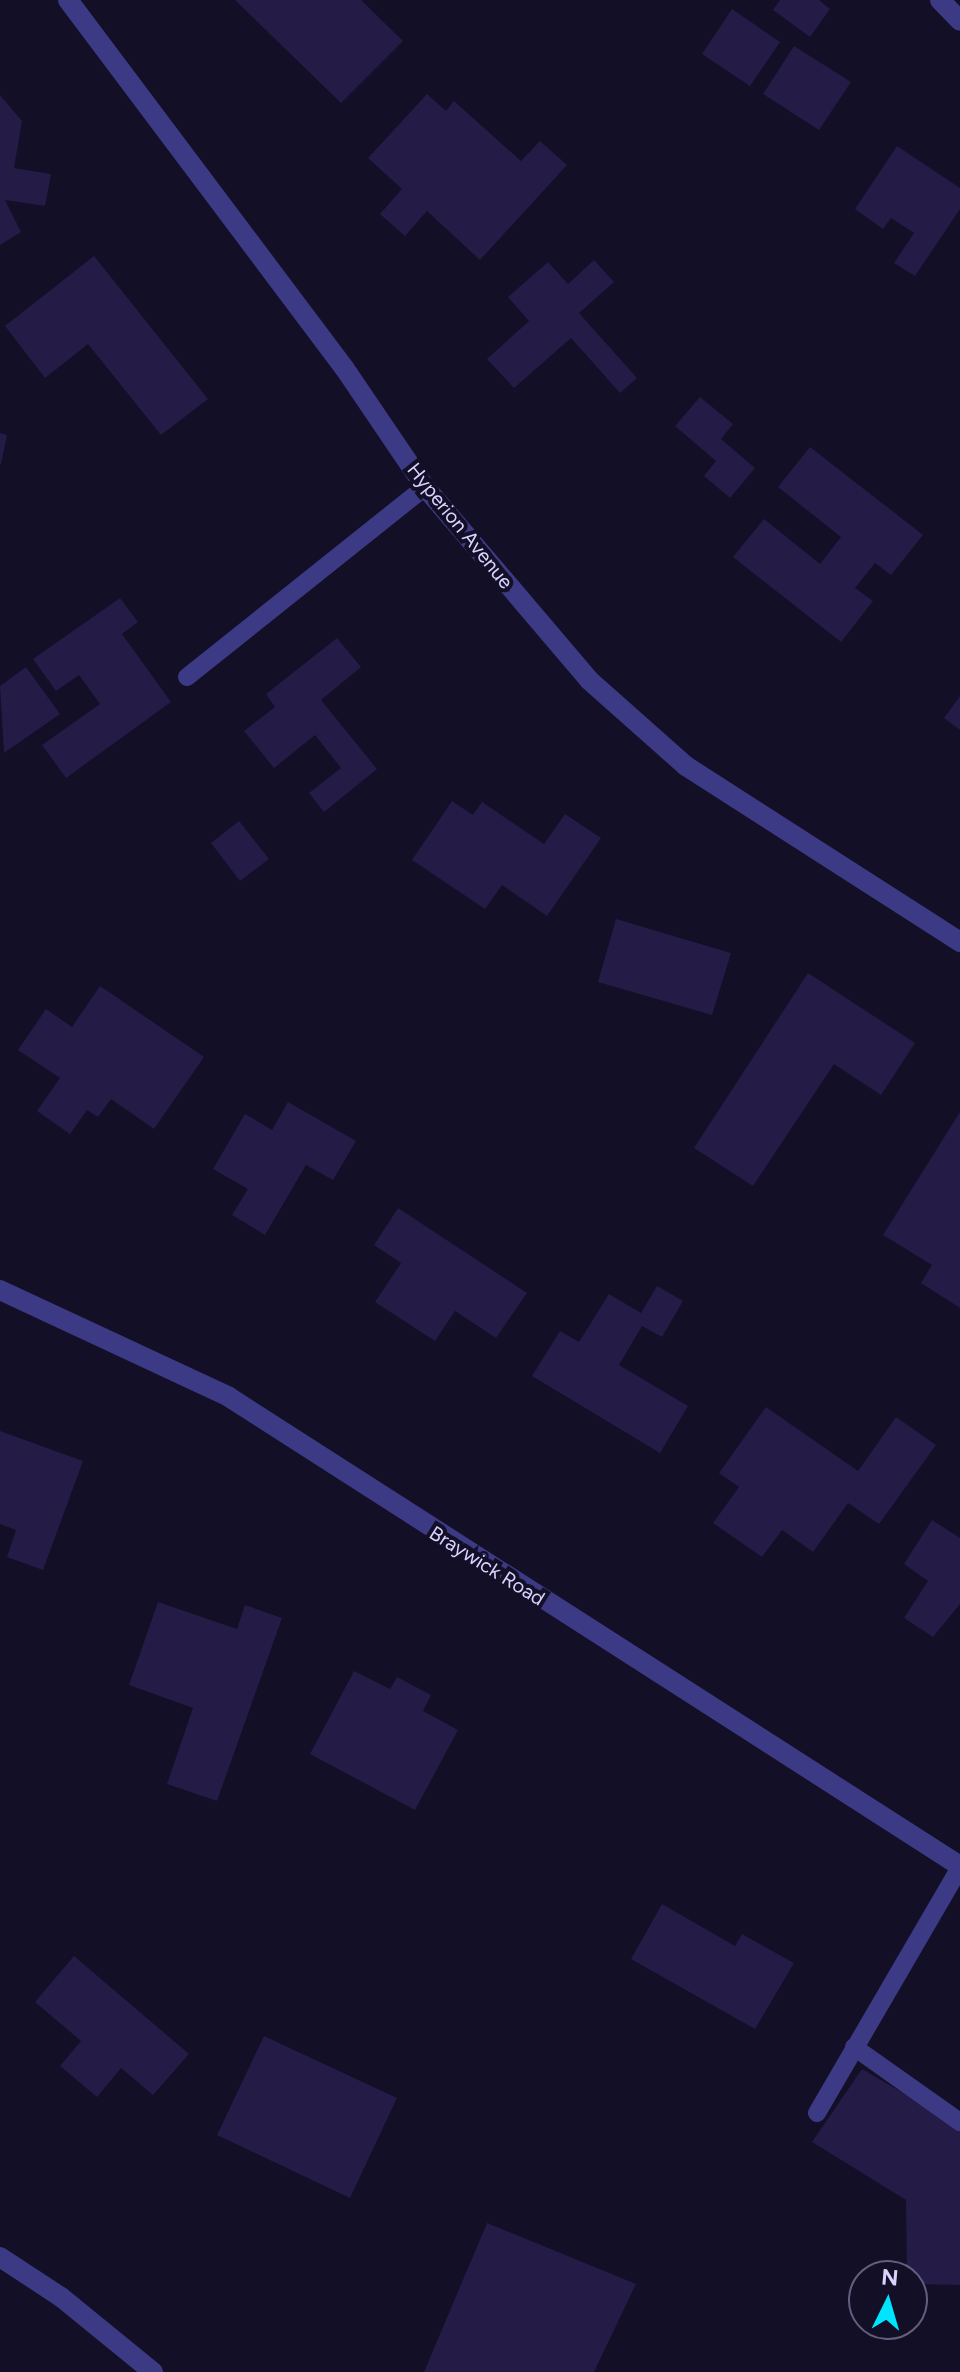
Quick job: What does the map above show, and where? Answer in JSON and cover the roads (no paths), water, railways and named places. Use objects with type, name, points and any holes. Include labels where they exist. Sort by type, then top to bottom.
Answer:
[{"type":"street","name":"Hyperion Avenue","points":[[68,0],[345,369],[425,487],[589,680],[686,766],[960,942]]},
{"type":"street","points":[[940,0],[960,21]]},
{"type":"street","name":"Braywick Road","points":[[0,1290],[229,1397],[960,1867]]},
{"type":"street","points":[[0,2257],[61,2297],[153,2372]]},
{"type":"lane","points":[[187,677],[425,487]]},
{"type":"lane","points":[[817,2113],[960,1867]]},
{"type":"lane","points":[[854,2047],[960,2122]]}]
